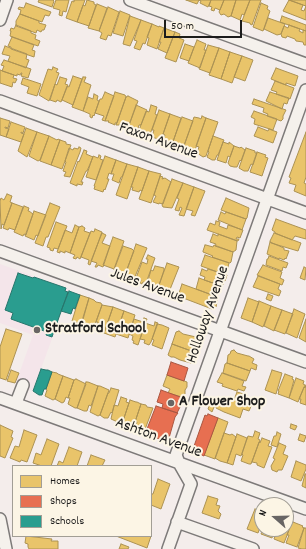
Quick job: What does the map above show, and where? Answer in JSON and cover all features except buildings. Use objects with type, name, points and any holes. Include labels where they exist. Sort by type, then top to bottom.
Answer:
[{"type":"street","points":[[0,20],[7,0]]},
{"type":"street","points":[[130,0],[306,64]]},
{"type":"street","name":"Holloway Avenue","points":[[179,463],[176,455],[306,90]]},
{"type":"street","name":"Faxon Avenue","points":[[0,101],[306,213]]},
{"type":"street","name":"Jules Avenue","points":[[0,251],[306,362]]},
{"type":"street","points":[[16,403],[24,385]]},
{"type":"street","name":"Ashton Avenue","points":[[0,398],[306,509]]},
{"type":"street","points":[[168,549],[191,484],[179,463]]},
{"type":"street","points":[[0,520],[6,549]]},
{"type":"street","points":[[177,522],[253,549]]},
{"type":"shaded area","name":"Stratford School","points":[[0,264],[70,289],[33,391],[15,385],[33,335],[0,323]]},
{"type":"place","name":"Stratford School","points":[[37,330]]},
{"type":"place","name":"A Flower Shop","points":[[171,403]]}]
